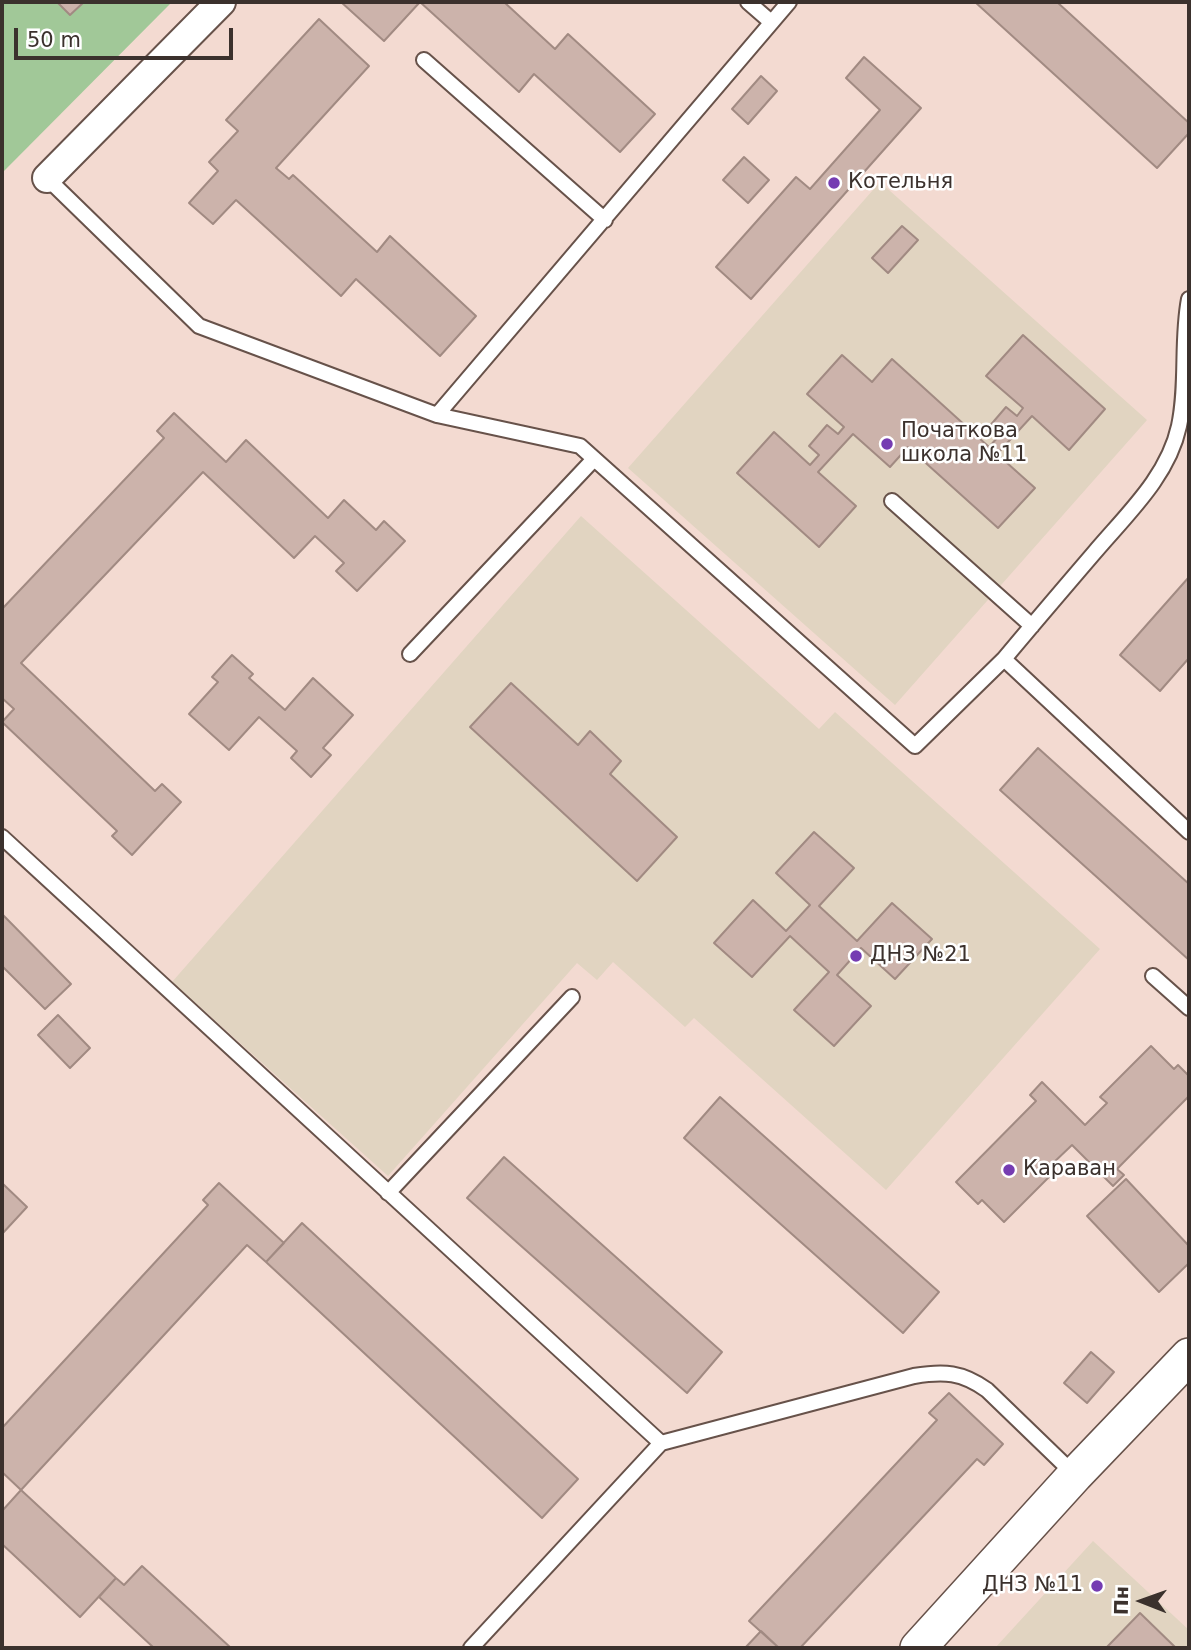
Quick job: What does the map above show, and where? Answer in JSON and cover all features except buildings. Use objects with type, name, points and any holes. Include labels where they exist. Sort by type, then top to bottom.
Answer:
[{"type":"street","points":[[47,178],[221,2]]},
{"type":"street","points":[[918,1648],[1075,1475],[1189,1356]]},
{"type":"lane","points":[[748,2],[771,22]]},
{"type":"lane","points":[[437,415],[789,2]]},
{"type":"lane","points":[[424,60],[604,220]]},
{"type":"lane","points":[[47,178],[199,326],[437,415],[580,446],[915,746],[1004,659],[1146,491],[1170,456],[1179,426],[1185,380],[1186,316],[1189,299]]},
{"type":"lane","points":[[411,654],[594,459]]},
{"type":"lane","points":[[891,501],[1032,626]]},
{"type":"lane","points":[[1004,659],[1189,831]]},
{"type":"lane","points":[[2,837],[661,1443]]},
{"type":"lane","points":[[1153,976],[1189,1008]]},
{"type":"lane","points":[[388,1193],[572,997]]},
{"type":"lane","points":[[471,1648],[661,1443],[914,1376],[953,1373],[971,1379],[987,1390],[1075,1475]]},
{"type":"shaded area","name":"Початкова школа №11","points":[[880,182],[1147,420],[895,705],[628,468]]},
{"type":"shaded area","points":[[581,516],[819,729],[835,712],[1100,949],[886,1190],[694,1018],[685,1027],[613,962],[597,980],[577,963],[388,1176],[172,982]]},
{"type":"shaded area","name":"ДНЗ №11","points":[[1093,1541],[1189,1630],[1189,1648],[995,1648]]},
{"type":"green space","points":[[2,2],[172,2],[2,173]]},
{"type":"place","name":"Котельня","points":[[834,183]]},
{"type":"place","name":"Початкова школа №11","points":[[887,444]]},
{"type":"place","name":"ДНЗ №21","points":[[856,956]]},
{"type":"place","name":"Караван","points":[[1009,1170]]},
{"type":"place","name":"ДНЗ №11","points":[[1097,1586]]}]
